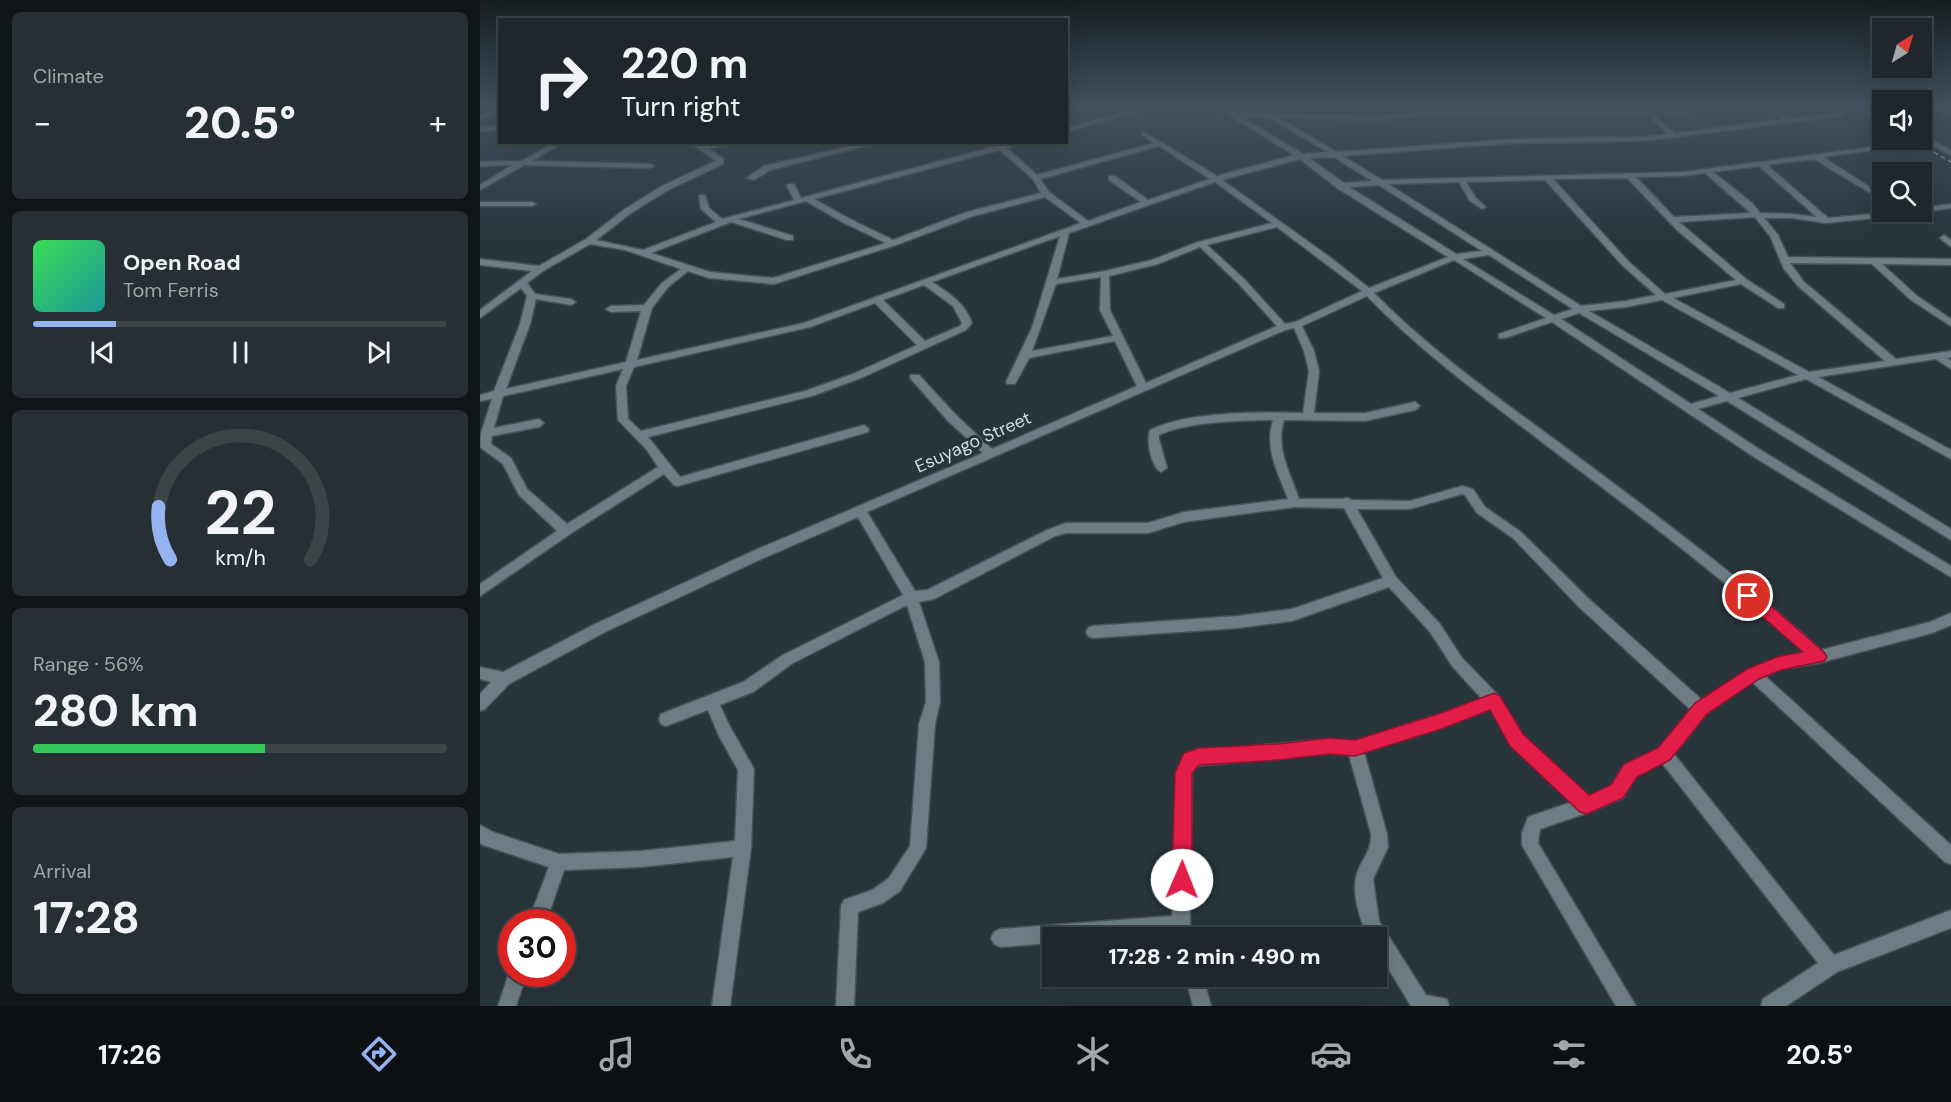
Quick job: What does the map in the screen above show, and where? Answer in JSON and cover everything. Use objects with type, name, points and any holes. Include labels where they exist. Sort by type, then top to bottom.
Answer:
[{"type":"street","points":[[480,188],[545,151]]},
{"type":"street","points":[[480,315],[540,269],[589,240],[665,188],[720,162],[704,151]]},
{"type":"street","points":[[751,178],[767,168],[840,151]]},
{"type":"street","points":[[644,253],[730,219],[991,151]]},
{"type":"street","points":[[1005,151],[1036,178],[1046,194],[1088,225]]},
{"type":"street","points":[[1036,178],[1134,151]]},
{"type":"street","points":[[1170,151],[1216,179],[1368,292],[1403,328],[1534,432],[1680,540],[1762,605],[1819,657]]},
{"type":"street","points":[[1292,151],[1340,186],[1556,320],[1758,454],[1951,572]]},
{"type":"street","points":[[1330,151],[1488,253],[1730,398],[1951,535]]},
{"type":"street","points":[[480,398],[807,325],[1216,179],[1301,156],[1388,151]]},
{"type":"street","points":[[1340,186],[1380,182],[1548,179],[1707,171],[1858,151]]},
{"type":"street","points":[[1817,157],[1872,192]]},
{"type":"street","points":[[480,164],[650,166]]},
{"type":"street","points":[[1761,164],[1826,221]]},
{"type":"street","points":[[1707,171],[1749,205],[1774,235],[1788,269],[1800,284],[1883,354],[1897,361]]},
{"type":"street","points":[[1630,176],[1672,220],[1743,281],[1781,306]]},
{"type":"street","points":[[1112,178],[1148,204]]},
{"type":"street","points":[[1548,179],[1626,264],[1661,295],[1732,332],[1805,376],[1951,455]]},
{"type":"street","points":[[1461,181],[1473,199],[1482,207]]},
{"type":"street","points":[[790,186],[803,200],[893,243]]},
{"type":"street","points":[[589,240],[644,253],[719,277],[774,281],[893,243],[970,214],[1046,194]]},
{"type":"street","points":[[702,196],[705,209],[721,222]]},
{"type":"street","points":[[480,204],[532,204]]},
{"type":"street","points":[[1932,209],[1951,206]]},
{"type":"street","points":[[1672,220],[1755,215],[1792,216],[1826,221],[1872,216]]},
{"type":"street","points":[[730,219],[790,238]]},
{"type":"street","points":[[1054,282],[1105,274],[1155,262],[1201,244],[1278,224]]},
{"type":"street","points":[[1011,382],[1027,354],[1054,282],[1065,233]]},
{"type":"street","points":[[1201,244],[1242,282],[1283,327]]},
{"type":"street","name":"Esuyago Street","points":[[480,704],[504,679],[600,628],[755,556],[861,512],[990,453],[1283,327],[1297,325],[1368,292],[1454,258],[1488,253]]},
{"type":"street","points":[[1786,260],[1951,262]]},
{"type":"street","points":[[1873,260],[1914,298],[1951,323]]},
{"type":"street","points":[[480,262],[540,269]]},
{"type":"street","points":[[688,267],[665,285],[647,308],[632,363],[621,386],[621,414],[678,482],[864,429]]},
{"type":"street","points":[[1105,274],[1105,310],[1143,388]]},
{"type":"street","points":[[1502,336],[1581,310],[1743,281]]},
{"type":"street","points":[[638,436],[808,394],[857,376],[963,328],[968,323],[956,302],[925,282]]},
{"type":"street","points":[[522,283],[532,296],[571,303]]},
{"type":"street","points":[[532,296],[525,324],[499,393],[485,446],[507,461],[523,492],[566,531]]},
{"type":"street","points":[[878,300],[923,345]]},
{"type":"street","points":[[611,309],[647,308]]},
{"type":"street","points":[[1297,325],[1309,351],[1314,371],[1308,416]]},
{"type":"street","points":[[1027,354],[1118,338]]},
{"type":"street","points":[[1690,408],[1805,376],[1951,354]]},
{"type":"street","points":[[1938,356],[1951,366]]},
{"type":"street","points":[[915,377],[952,418],[990,453]]},
{"type":"street","points":[[1161,468],[1153,439],[1154,434],[1162,429],[1195,422],[1251,416],[1365,417],[1415,406]]},
{"type":"street","points":[[1279,417],[1274,439],[1275,448],[1295,503]]},
{"type":"street","points":[[487,433],[539,423]]},
{"type":"street","points":[[480,591],[566,531],[665,468]]},
{"type":"street","points":[[666,719],[748,687],[788,659],[911,597],[929,595],[1058,530],[1148,528],[1184,517],[1295,503],[1347,502],[1410,505],[1462,490],[1469,492],[1481,510],[1517,535],[1584,603],[1701,709]]},
{"type":"street","points":[[1347,502],[1391,580],[1435,628],[1457,662],[1494,701],[1516,740],[1587,805]]},
{"type":"street","points":[[845,1006],[850,906],[877,897],[894,885],[918,848],[927,724],[933,702],[932,662],[911,597],[861,512]]},
{"type":"street","points":[[1093,632],[1238,622],[1292,615],[1391,580]]},
{"type":"street","points":[[1627,1006],[1530,845],[1530,833],[1534,823],[1617,792],[1630,771],[1664,754],[1701,709],[1753,674],[1780,663],[1819,657],[1932,627],[1951,619]]},
{"type":"street","points":[[480,673],[504,679]]},
{"type":"street","points":[[1753,674],[1951,856]]},
{"type":"street","points":[[711,700],[723,729],[746,769],[743,848],[721,1006]]},
{"type":"street","points":[[1183,927],[1184,773],[1190,759],[1329,746],[1355,748],[1441,721],[1494,701]]},
{"type":"street","points":[[1355,748],[1380,840],[1380,847],[1364,878],[1371,924],[1421,1004],[1440,1006]]},
{"type":"street","points":[[1664,754],[1831,965]]},
{"type":"street","points":[[480,833],[489,839],[559,862],[641,859],[743,848]]},
{"type":"street","points":[[542,909],[559,862]]},
{"type":"street","points":[[1770,1006],[1831,965],[1951,919]]},
{"type":"street","points":[[1000,938],[1042,936]]},
{"type":"street","points":[[507,1006],[514,987]]},
{"type":"street","points":[[1197,987],[1202,1006]]},
{"type":"railway","points":[[1932,151],[1951,162]]},
{"type":"route","points":[[1182,880],[1184,773],[1190,759],[1199,756],[1278,752],[1329,746],[1355,748],[1441,721],[1494,701],[1516,740],[1587,805],[1617,792],[1630,771],[1664,754],[1701,709],[1753,674],[1780,663],[1819,657],[1762,605],[1748,596]]}]
